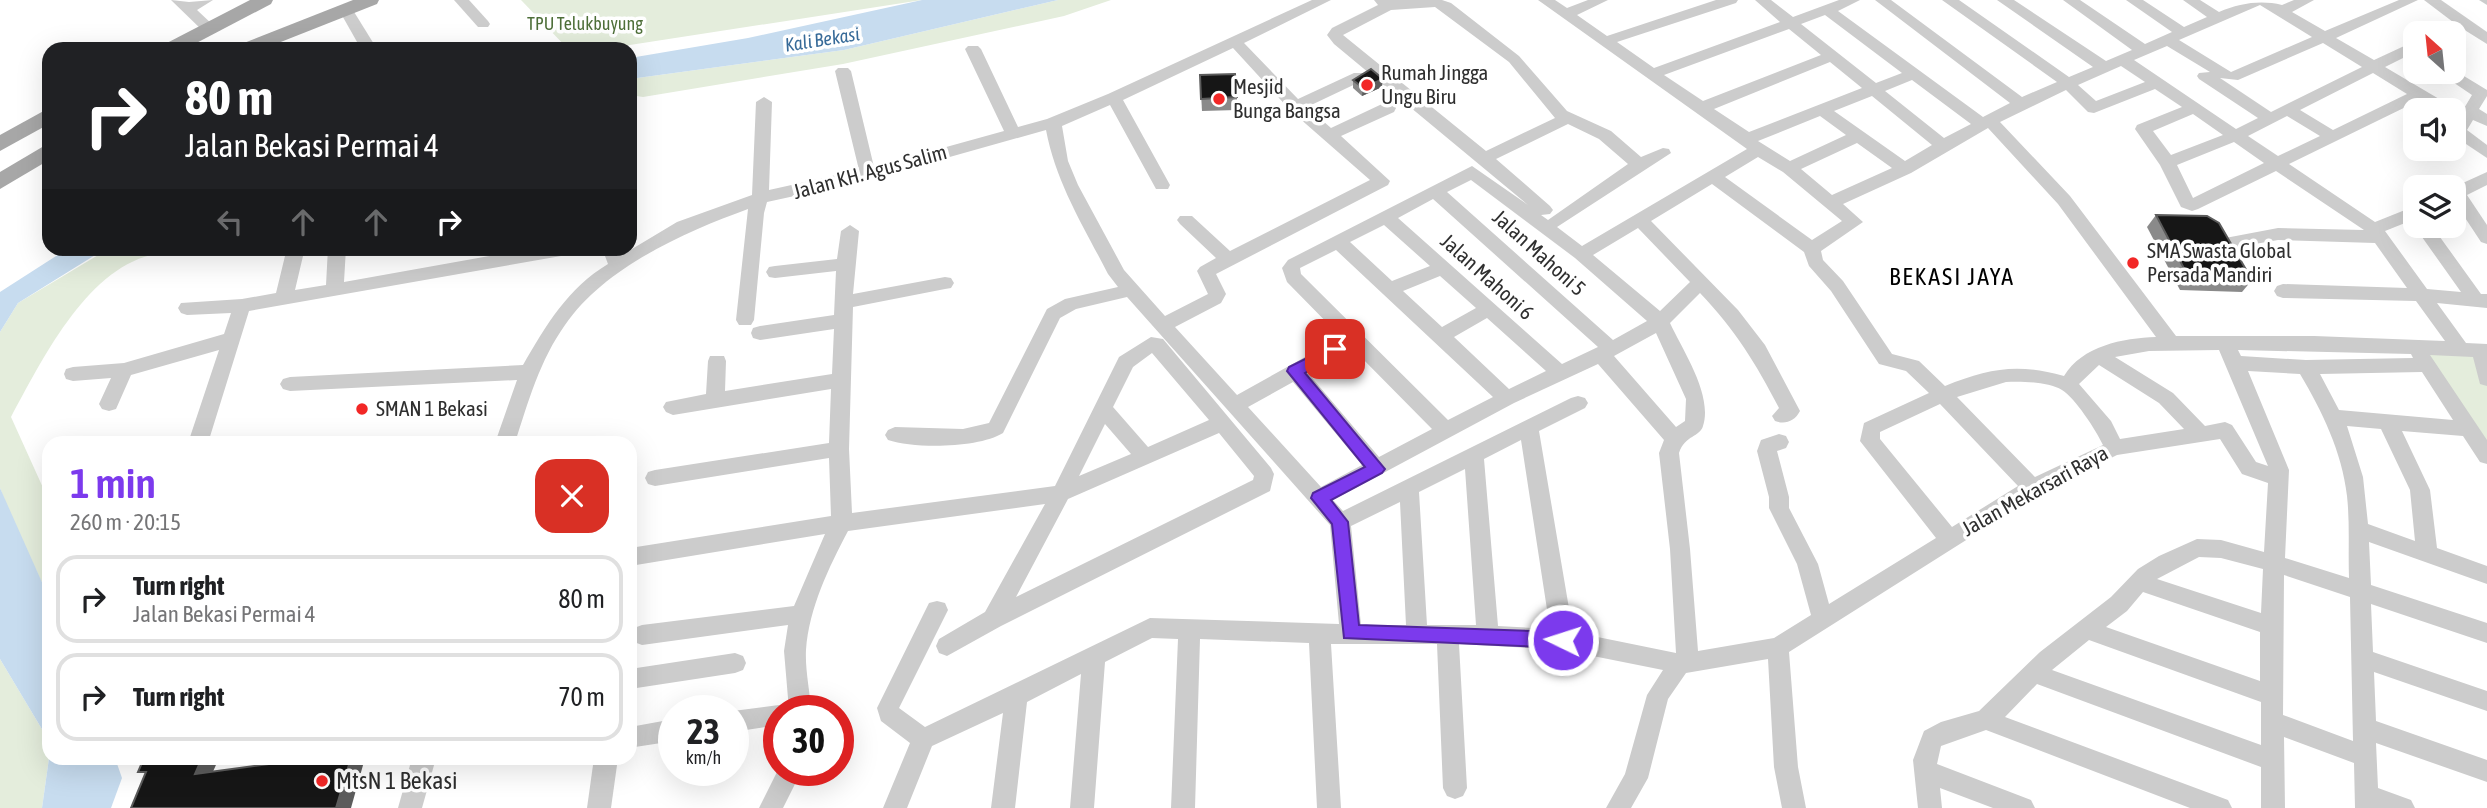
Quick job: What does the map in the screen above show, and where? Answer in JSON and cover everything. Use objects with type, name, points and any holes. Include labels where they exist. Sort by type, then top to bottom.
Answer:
[{"type":"main road","points":[[184,42],[264,0]]},
{"type":"main road","points":[[269,42],[370,0]]},
{"type":"main road","points":[[0,144],[40,125]]},
{"type":"main road","points":[[0,182],[42,155]]},
{"type":"street","points":[[182,5],[205,0]]},
{"type":"street","points":[[461,0],[482,24]]},
{"type":"street","name":"Jalan KH. Agus Salim","points":[[637,245],[760,198],[868,174],[1053,123],[1236,43],[1324,0]]},
{"type":"street","points":[[1545,0],[1789,168],[1854,222],[1812,249]]},
{"type":"street","points":[[1566,14],[1601,0]]},
{"type":"street","points":[[1606,41],[1731,0]]},
{"type":"street","points":[[1762,0],[1943,145]]},
{"type":"street","points":[[1651,74],[1853,0]]},
{"type":"street","points":[[1882,0],[2021,104]]},
{"type":"street","points":[[1949,0],[2069,83],[2094,108],[2156,83]]},
{"type":"street","points":[[2004,0],[2105,68]]},
{"type":"street","points":[[2070,0],[2163,42],[2228,77],[2411,0]]},
{"type":"street","points":[[2133,0],[2163,42],[2269,118]]},
{"type":"street","points":[[2190,0],[2217,17]]},
{"type":"street","points":[[1831,202],[1905,169],[1943,145],[2021,104],[2260,0],[2426,98]]},
{"type":"street","points":[[2281,11],[2307,0]]},
{"type":"street","points":[[2431,0],[2460,21]]},
{"type":"street","points":[[2447,0],[2486,35]]},
{"type":"street","points":[[1618,808],[1636,778],[1658,695],[1684,664],[1680,549],[1669,453],[1674,438],[1695,425],[1696,399],[1660,322],[1556,221],[1335,35],[1337,31],[1385,3],[1446,5],[1522,66],[1553,107],[1566,119],[1586,124],[1605,135],[1639,164]]},
{"type":"street","points":[[182,5],[209,29]]},
{"type":"street","points":[[346,10],[365,42]]},
{"type":"street","points":[[1827,10],[1913,74],[1986,123],[2028,159],[2065,202],[2171,344]]},
{"type":"street","points":[[2466,25],[2486,35]]},
{"type":"street","points":[[1163,325],[1215,298],[1217,294],[1206,271],[1382,181],[1296,106],[1236,43]]},
{"type":"street","points":[[973,49],[1013,133]]},
{"type":"street","points":[[2168,163],[2235,136],[2372,66],[2403,54]]},
{"type":"street","points":[[1701,108],[1831,56]]},
{"type":"street","points":[[2123,60],[2378,233],[2460,349]]},
{"type":"street","points":[[844,71],[868,174]]},
{"type":"street","points":[[1580,247],[1715,178],[1753,145],[1819,109],[1913,74]]},
{"type":"street","points":[[1296,106],[1360,76]]},
{"type":"street","points":[[2466,84],[2481,93],[2466,112]]},
{"type":"street","points":[[2194,108],[2143,129],[2168,163],[2187,203],[2197,211],[2278,164],[2419,94]]},
{"type":"street","points":[[1114,98],[1162,185]]},
{"type":"street","points":[[745,320],[755,213],[760,198],[764,102]]},
{"type":"street","points":[[1330,135],[1388,108]]},
{"type":"street","points":[[1819,109],[1905,169]]},
{"type":"street","points":[[2287,109],[2333,137]]},
{"type":"street","points":[[2466,117],[2487,121]]},
{"type":"street","points":[[1484,158],[1566,119]]},
{"type":"street","points":[[1053,123],[1060,161],[1107,257],[1131,290],[1340,522],[1351,632]]},
{"type":"street","points":[[1789,168],[1858,136]]},
{"type":"street","points":[[2466,139],[2487,153]]},
{"type":"street","points":[[1556,221],[1639,164],[1663,153]]},
{"type":"street","points":[[1446,430],[1291,273],[1294,264],[1471,173],[1475,173],[1580,247]]},
{"type":"street","points":[[1715,178],[1812,249],[1815,262],[1837,286],[1886,359],[1909,364],[1945,396],[2032,488]]},
{"type":"street","points":[[2466,188],[2487,178]]},
{"type":"street","name":"Jalan Mahoni 5","points":[[1436,192],[1607,352],[1674,438]]},
{"type":"street","points":[[2466,208],[2487,238]]},
{"type":"street","name":"Jalan Mahoni 6","points":[[1385,216],[1559,372]]},
{"type":"street","points":[[1639,219],[1702,281],[1758,350],[1790,411],[1782,416]]},
{"type":"street","points":[[1186,220],[1228,259]]},
{"type":"street","points":[[2226,243],[2278,234],[2378,233],[2403,222]]},
{"type":"street","points":[[799,695],[795,651],[801,614],[822,559],[842,523],[839,449],[842,312],[850,231]]},
{"type":"street","points":[[2434,238],[2481,301]]},
{"type":"street","points":[[1337,240],[1507,398]]},
{"type":"street","points":[[284,299],[294,256]]},
{"type":"street","points":[[335,290],[337,256]]},
{"type":"street","points":[[187,308],[242,306],[284,299],[497,256]]},
{"type":"street","name":"Jalan KH. Agus Salim","points":[[507,436],[529,372],[559,319],[597,279],[613,256]]},
{"type":"street","points":[[775,272],[845,264]]},
{"type":"street","points":[[1389,289],[1442,268]]},
{"type":"street","points":[[1319,498],[1507,398],[1607,352],[1660,322],[1702,281]]},
{"type":"street","points":[[760,333],[945,282]]},
{"type":"street","points":[[895,435],[974,436],[993,431],[1053,314],[1071,304],[1131,290]]},
{"type":"street","points":[[2283,291],[2421,295],[2481,301]]},
{"type":"street","points":[[200,436],[242,306]]},
{"type":"street","points":[[1441,336],[1489,309]]},
{"type":"street","points":[[1236,405],[1355,338]]},
{"type":"street","points":[[73,374],[124,370],[232,340]]},
{"type":"street","points":[[2225,343],[2277,463],[2280,479],[2271,626],[2273,808]]},
{"type":"street","points":[[1950,539],[1870,441],[1869,433],[1871,428],[2002,375],[2032,376],[2069,385],[2085,365],[2099,356],[2128,346],[2225,343],[2484,351],[2487,379]]},
{"type":"street","points":[[947,646],[993,619],[1263,485],[1264,474],[1154,344],[1126,362],[1061,493],[993,619]]},
{"type":"street","points":[[2416,347],[2487,456]]},
{"type":"street","points":[[2099,356],[2166,398],[2201,434]]},
{"type":"street","points":[[715,400],[717,361]]},
{"type":"street","points":[[2235,363],[2306,366],[2428,365]]},
{"type":"street","points":[[2306,366],[2335,417],[2353,471],[2360,530],[2367,801],[2403,808]]},
{"type":"street","points":[[109,404],[124,370]]},
{"type":"street","points":[[1295,371],[1377,469]]},
{"type":"street","points":[[290,384],[529,372]]},
{"type":"street","points":[[673,407],[841,380]]},
{"type":"street","name":"Jalan Mekarsari Raya","points":[[1684,664],[1778,647],[2032,488],[2114,449],[2104,426],[2069,385]]},
{"type":"street","points":[[1340,522],[1578,403]]},
{"type":"street","points":[[1103,409],[1145,457]]},
{"type":"street","points":[[2335,417],[2469,429]]},
{"type":"street","points":[[2388,422],[2420,489],[2427,554]]},
{"type":"street","points":[[637,556],[842,523],[1061,493],[1222,423]]},
{"type":"street","points":[[1529,428],[1563,640]]},
{"type":"street","points":[[2114,449],[2225,430],[2249,468],[2280,479]]},
{"type":"street","points":[[1779,443],[1768,446],[1767,451],[1779,497],[1779,508],[1807,564],[1824,618]]},
{"type":"street","points":[[655,478],[839,449]]},
{"type":"street","points":[[1474,456],[1488,635]]},
{"type":"street","points":[[1409,488],[1418,634]]},
{"type":"street","points":[[2360,530],[2487,575]]},
{"type":"street","points":[[1930,808],[1925,771],[1926,751],[1932,739],[1941,733],[1986,720],[2034,673],[2119,604],[2139,582],[2166,562],[2197,548],[2221,549],[2274,563],[2487,633]]},
{"type":"street","points":[[2139,582],[2271,626]]},
{"type":"street","points":[[923,739],[888,712],[937,610]]},
{"type":"street","points":[[642,635],[801,614]]},
{"type":"street","points":[[895,808],[923,739],[1016,696],[1146,628],[1319,634],[1351,632],[1488,635],[1563,640],[1684,664]]},
{"type":"street","points":[[1183,808],[1189,629]]},
{"type":"street","points":[[2085,629],[2273,696]]},
{"type":"street","points":[[1319,634],[1329,808]]},
{"type":"street","points":[[1448,635],[1455,788]]},
{"type":"street","points":[[1778,647],[1786,767],[1794,808]]},
{"type":"street","points":[[1082,808],[1094,655]]},
{"type":"street","points":[[2362,658],[2487,701]]},
{"type":"street","points":[[637,678],[735,663]]},
{"type":"street","points":[[2034,673],[2272,760]]},
{"type":"street","points":[[1003,808],[1016,696]]},
{"type":"street","points":[[1986,720],[2210,806]]},
{"type":"street","points":[[2273,722],[2366,757]]},
{"type":"street","points":[[2365,728],[2487,771]]},
{"type":"street","points":[[637,736],[658,732]]},
{"type":"street","points":[[410,808],[422,765]]},
{"type":"street","points":[[599,808],[605,765]]},
{"type":"street","points":[[1925,771],[2023,808]]},
{"type":"street","points":[[771,808],[782,786]]},
{"type":"green space","name":"TPU Telukbuyung","points":[[521,0],[922,0],[637,44],[561,42]]},
{"type":"green space","points":[[1058,0],[1111,0],[1064,16],[843,64],[637,96],[637,78],[844,50]]},
{"type":"green space","points":[[97,256],[148,256],[127,264],[105,279],[86,299],[51,346],[11,417],[42,486],[42,583],[0,488],[0,332],[18,303]]},
{"type":"green space","points":[[2416,347],[2481,351],[2487,378],[2487,456]]},
{"type":"green space","points":[[0,659],[42,729],[42,765],[48,765],[42,808],[0,808]]},
{"type":"water","name":"Kali Bekasi","points":[[922,0],[1058,0],[844,50],[637,78],[637,57],[748,38]]},
{"type":"water","points":[[56,256],[94,256],[18,303],[0,332],[0,292]]},
{"type":"water","points":[[0,488],[42,582],[42,729],[0,659]]},
{"type":"water","points":[[48,765],[117,765],[122,778],[111,808],[42,808]]},
{"type":"building","points":[[1371,69],[1383,79],[1363,88],[1353,80]]},
{"type":"building","points":[[1235,74],[1237,97],[1201,99],[1200,75]]},
{"type":"building","points":[[2156,215],[2207,216],[2219,223],[2252,280],[2189,278]]},
{"type":"building","points":[[141,765],[199,765],[195,774],[261,765],[349,765],[336,808],[131,808],[146,772],[138,772]]},
{"type":"place","name":"Rumah Jingga Ungu Biru","points":[[1367,85]]},
{"type":"place","name":"Mesjid Bunga Bangsa","points":[[1219,99]]},
{"type":"place","name":"SMA Swasta Global Persada Mandiri","points":[[2133,263]]},
{"type":"place","name":"SMAN 1 Bekasi","points":[[362,409]]},
{"type":"place","name":"MtsN 1 Bekasi","points":[[322,781]]},
{"type":"district","name":"BEKASI JAYA","points":[[1952,277]]},
{"type":"route","points":[[1335,349],[1295,371],[1377,469],[1319,498],[1340,522],[1351,632],[1488,635],[1563,640]]}]
